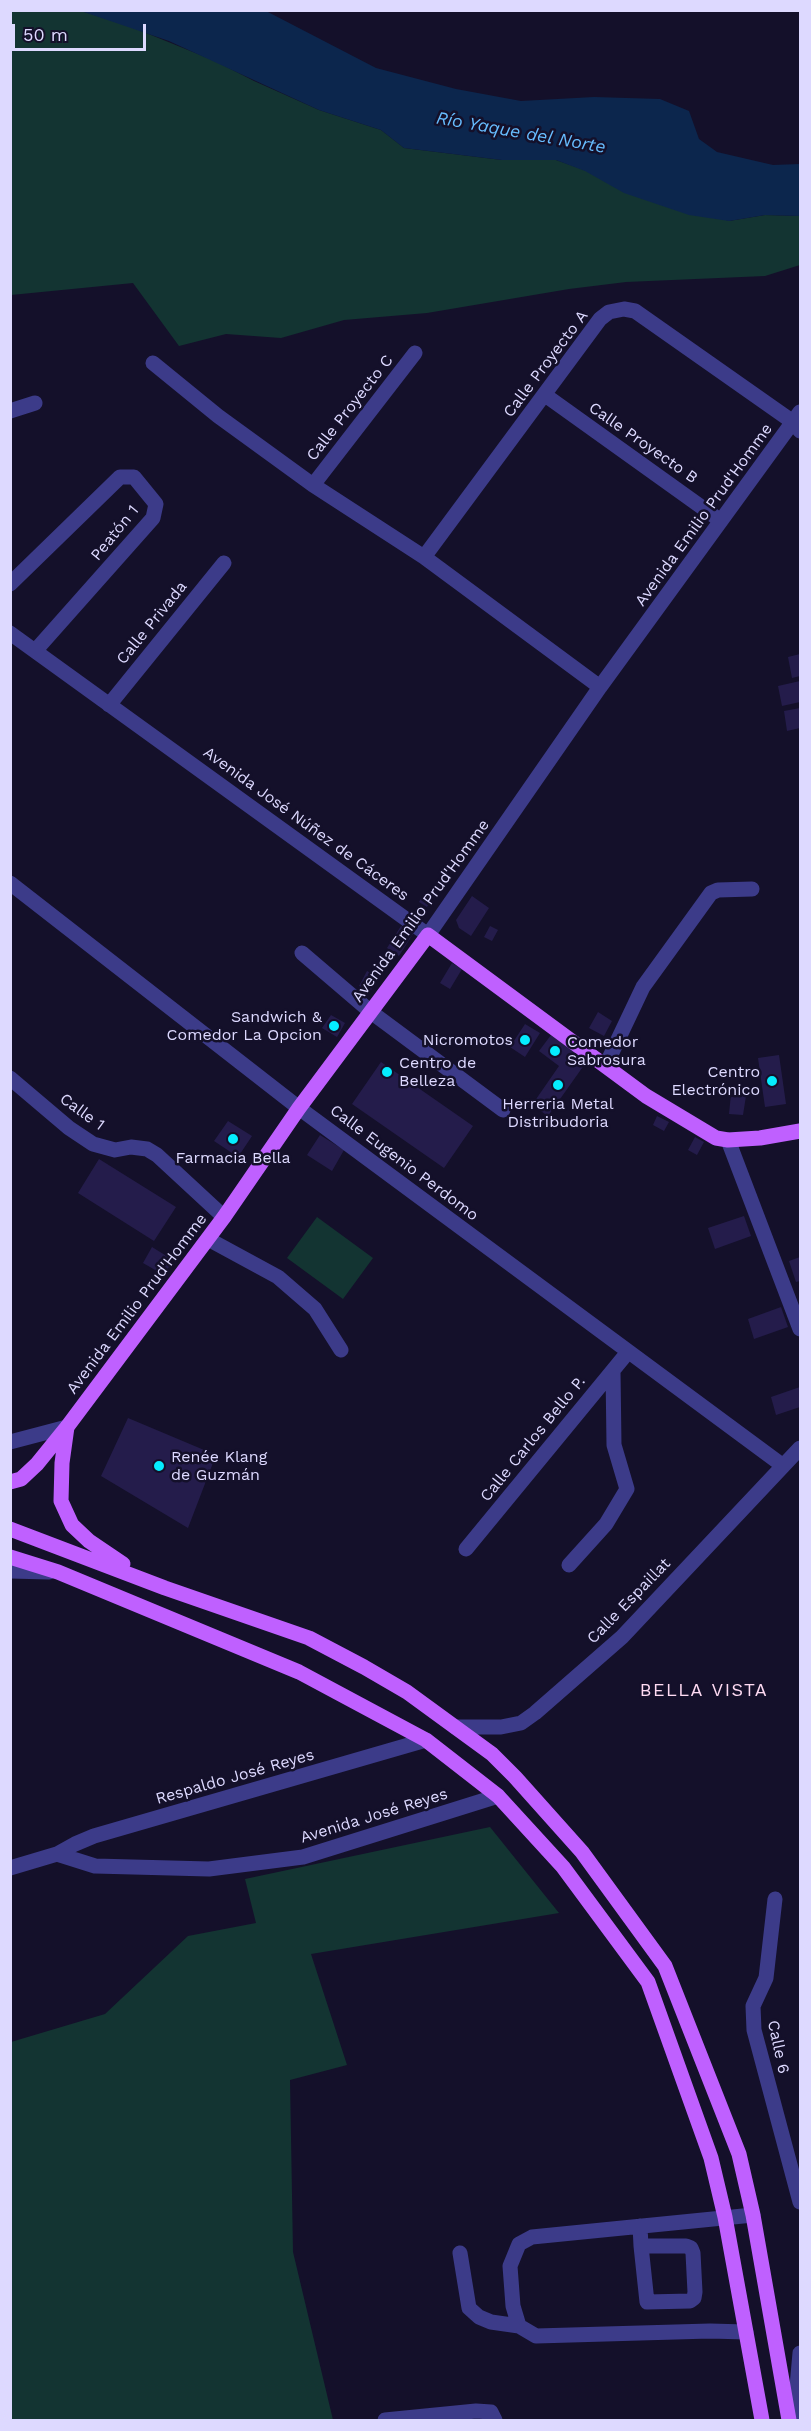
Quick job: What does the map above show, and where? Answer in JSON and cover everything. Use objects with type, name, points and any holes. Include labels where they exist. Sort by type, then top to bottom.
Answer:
[{"type":"main road","name":"Avenida Emilio Prud'Homme","points":[[10,1482],[21,1479],[37,1464],[67,1427],[208,1239],[299,1108],[428,934]]},
{"type":"main road","name":"Avenida José Núñez de Cáceres","points":[[428,934],[646,1096],[716,1138],[728,1140],[760,1138],[801,1131]]},
{"type":"main road","name":"Avenida Emilio Prud'Homme","points":[[67,1427],[62,1463],[61,1501],[72,1525],[112,1558],[165,1588]]},
{"type":"main road","points":[[10,1529],[165,1588],[309,1638],[398,1687],[492,1754],[582,1852],[665,1966],[739,2154],[753,2215],[791,2421]]},
{"type":"main road","points":[[10,1557],[58,1572],[299,1672],[426,1740],[498,1796],[563,1867],[648,1982],[711,2158],[725,2217],[762,2421]]},
{"type":"street","name":"Calle Proyecto A","points":[[424,556],[600,320],[609,312],[624,309],[634,311],[798,422]]},
{"type":"street","name":"Calle Proyecto C","points":[[313,485],[415,353]]},
{"type":"street","points":[[153,363],[218,416],[313,485],[424,556],[600,687]]},
{"type":"street","name":"Calle Proyecto B","points":[[545,395],[721,521]]},
{"type":"street","points":[[10,411],[35,403]]},
{"type":"street","name":"Avenida Emilio Prud'Homme","points":[[428,934],[600,687],[721,521],[798,422]]},
{"type":"street","name":"Peatón 1","points":[[10,584],[120,477],[134,477],[156,504],[153,518],[35,651]]},
{"type":"street","name":"Calle Privada","points":[[109,705],[224,563]]},
{"type":"street","name":"Avenida José Núñez de Cáceres","points":[[10,633],[428,934]]},
{"type":"street","name":"Calle Eugenio Perdomo","points":[[10,883],[299,1108],[782,1465]]},
{"type":"street","points":[[606,1065],[643,987],[711,893],[718,890],[752,889]]},
{"type":"street","points":[[302,953],[371,1011],[503,1110]]},
{"type":"street","name":"Calle 1","points":[[10,1078],[69,1128],[93,1144],[115,1150],[131,1147],[147,1149],[157,1155],[224,1217]]},
{"type":"street","points":[[728,1140],[801,1329]]},
{"type":"street","points":[[208,1239],[278,1277],[315,1309],[341,1350]]},
{"type":"street","name":"Calle Carlos Bello P.","points":[[466,1549],[628,1352]]},
{"type":"street","points":[[569,1565],[606,1524],[627,1489],[615,1445],[613,1371]]},
{"type":"street","points":[[10,1442],[67,1427]]},
{"type":"street","name":"Calle Espaillat","points":[[455,1727],[501,1727],[521,1723],[535,1713],[622,1636],[782,1465],[801,1448]]},
{"type":"street","points":[[10,1571],[58,1572]]},
{"type":"street","name":"Respaldo José Reyes","points":[[57,1854],[94,1836],[426,1740]]},
{"type":"street","name":"Avenida José Reyes","points":[[57,1854],[95,1866],[209,1869],[303,1857],[498,1796]]},
{"type":"street","points":[[10,1868],[57,1854]]},
{"type":"street","name":"Calle 6","points":[[775,1899],[766,1978],[753,2007],[754,2030],[801,2202]]},
{"type":"street","points":[[519,2326],[513,2306],[510,2266],[519,2244],[532,2237],[753,2215]]},
{"type":"street","points":[[639,2226],[646,2302],[690,2301],[694,2298],[691,2248],[641,2246]]},
{"type":"street","points":[[460,2253],[470,2308],[479,2317],[491,2322],[519,2326],[536,2336],[746,2332]]},
{"type":"street","points":[[791,2421],[801,2353]]},
{"type":"street","points":[[385,2421],[476,2411],[491,2412],[495,2421]]},
{"type":"green space","points":[[11,11],[81,11],[124,24],[215,61],[319,110],[381,130],[404,148],[502,160],[556,160],[729,221],[765,215],[800,216],[800,265],[765,276],[626,282],[569,289],[427,313],[344,320],[281,338],[226,334],[179,346],[133,283],[11,295]]},
{"type":"green space","points":[[317,1217],[373,1258],[343,1299],[287,1258]]},
{"type":"green space","points":[[490,1827],[559,1913],[311,1954],[347,2065],[290,2080],[293,2252],[333,2420],[11,2420],[11,2042],[105,2014],[188,1936],[256,1923],[245,1879]]},
{"type":"water","name":"Río Yaque del Norte","points":[[81,11],[266,11],[376,68],[456,89],[521,101],[594,97],[660,99],[689,111],[699,139],[717,152],[773,165],[800,164],[800,216],[765,215],[729,221],[689,215],[624,193],[585,171],[556,160],[502,160],[404,148],[381,130],[319,110],[169,41]]},
{"type":"building","points":[[800,654],[800,676],[792,678],[788,657]]},
{"type":"building","points":[[800,681],[800,702],[782,706],[778,686]]},
{"type":"building","points":[[800,708],[800,728],[787,731],[784,711]]},
{"type":"building","points":[[424,893],[432,898],[427,907],[419,902]]},
{"type":"building","points":[[472,896],[489,908],[471,936],[459,928],[456,920]]},
{"type":"building","points":[[401,926],[413,934],[399,956],[387,948]]},
{"type":"building","points":[[490,926],[498,930],[492,941],[484,937]]},
{"type":"building","points":[[452,963],[462,969],[450,989],[440,983]]},
{"type":"building","points":[[367,971],[378,977],[370,992],[359,986]]},
{"type":"building","points":[[598,1012],[612,1021],[604,1036],[589,1028]]},
{"type":"building","name":"Sandwich & Comedor La Opcion","points":[[331,1015],[345,1023],[337,1037],[322,1028]]},
{"type":"building","name":"Nicromotos","points":[[525,1024],[540,1033],[525,1057],[510,1047]]},
{"type":"building","name":"Herreria Metal Distribudoria","points":[[551,1035],[587,1061],[548,1116],[532,1105],[559,1066],[539,1051]]},
{"type":"building","name":"Centro Electrónico","points":[[779,1055],[786,1104],[765,1107],[758,1058]]},
{"type":"building","points":[[381,1062],[473,1126],[444,1168],[352,1104]]},
{"type":"building","points":[[731,1094],[746,1096],[743,1115],[729,1114]]},
{"type":"building","points":[[657,1116],[669,1122],[664,1131],[653,1125]]},
{"type":"building","name":"Farmacia Bella","points":[[228,1121],[252,1136],[238,1157],[214,1141]]},
{"type":"building","points":[[320,1135],[344,1150],[332,1171],[307,1155]]},
{"type":"building","points":[[695,1137],[704,1142],[697,1155],[688,1150]]},
{"type":"building","points":[[99,1159],[176,1207],[154,1241],[78,1193]]},
{"type":"building","points":[[744,1216],[751,1236],[715,1249],[708,1228]]},
{"type":"building","points":[[152,1247],[173,1260],[164,1275],[143,1263]]},
{"type":"building","points":[[800,1257],[800,1281],[796,1282],[789,1261]]},
{"type":"building","points":[[781,1307],[788,1327],[754,1339],[748,1319]]},
{"type":"building","points":[[800,1387],[800,1407],[776,1415],[771,1397]]},
{"type":"building","name":"Renée Klang de Guzmán","points":[[128,1418],[216,1455],[188,1528],[101,1476]]},
{"type":"place","name":"Sandwich & Comedor La Opcion","points":[[334,1026]]},
{"type":"place","name":"Nicromotos","points":[[525,1040]]},
{"type":"place","name":"Comedor Sabrosura","points":[[555,1051]]},
{"type":"place","name":"Centro de Belleza","points":[[387,1072]]},
{"type":"place","name":"Centro Electrónico","points":[[772,1081]]},
{"type":"place","name":"Herreria Metal Distribudoria","points":[[558,1085]]},
{"type":"place","name":"Farmacia Bella","points":[[233,1139]]},
{"type":"place","name":"Renée Klang de Guzmán","points":[[159,1466]]},
{"type":"district","name":"BELLA VISTA","points":[[704,1691]]}]
